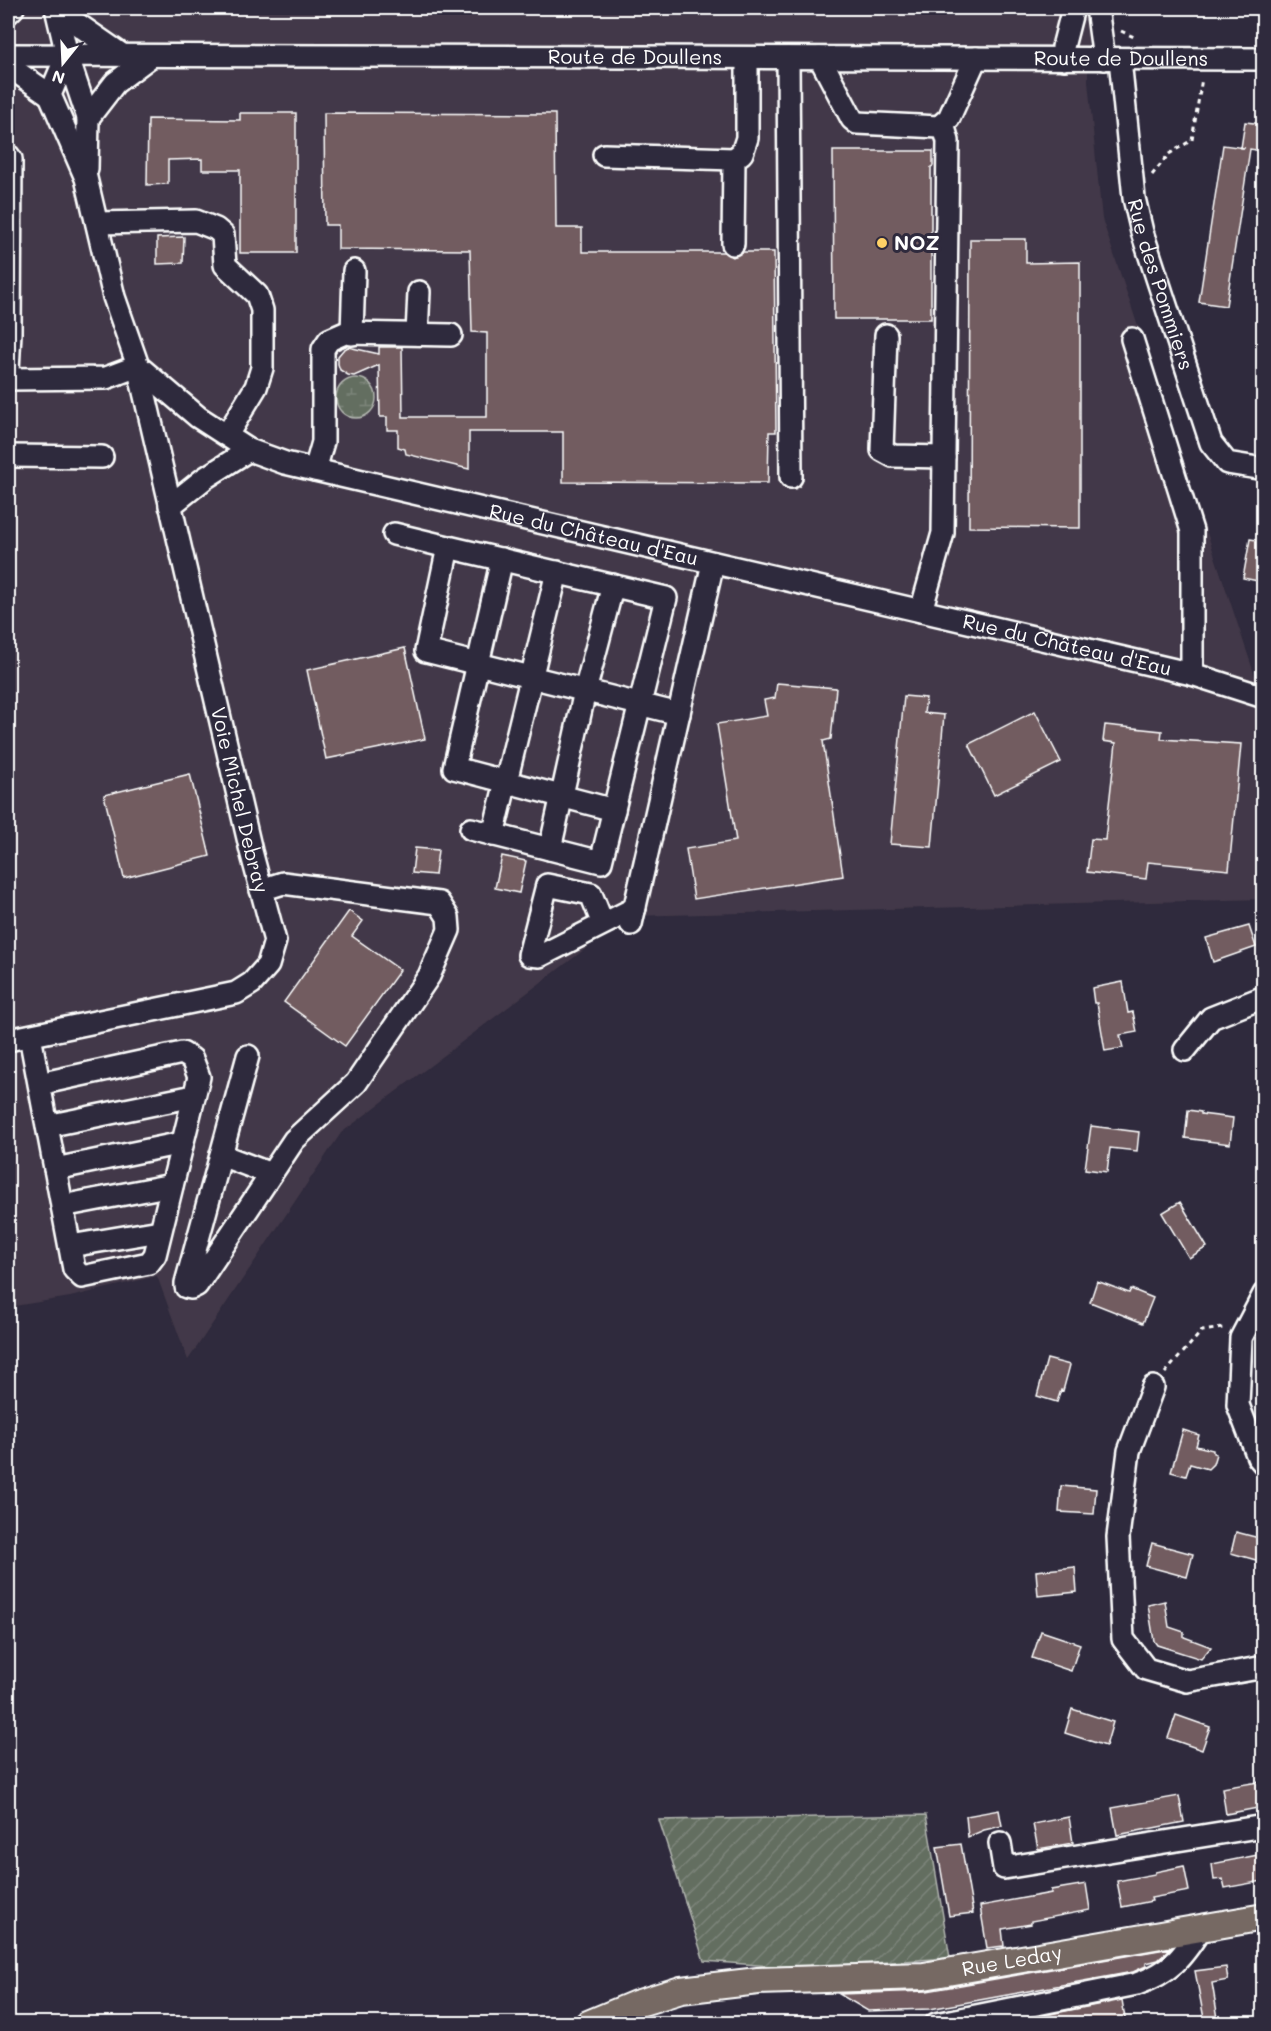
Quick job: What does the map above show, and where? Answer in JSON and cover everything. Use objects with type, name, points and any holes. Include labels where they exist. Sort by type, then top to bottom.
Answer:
[{"type":"main road","name":"Rue Leday","points":[[588,2024],[636,2004],[681,1990],[758,1981],[924,1976],[1263,1917]]},
{"type":"street","points":[[8,13],[13,8]]},
{"type":"street","points":[[1064,59],[1063,47],[1073,8]]},
{"type":"street","points":[[57,9],[68,55],[88,118],[86,178]]},
{"type":"street","points":[[57,9],[122,56]]},
{"type":"street","name":"Rue des Pommiers","points":[[1098,10],[1112,59],[1134,198],[1142,232],[1211,443],[1227,463],[1263,469]]},
{"type":"street","name":"Route de Doullens","points":[[8,55],[1263,59]]},
{"type":"street","points":[[51,95],[68,55]]},
{"type":"street","points":[[88,118],[115,83],[151,56]]},
{"type":"street","points":[[604,155],[734,159],[742,153],[747,138],[747,58]]},
{"type":"street","points":[[788,58],[790,477]]},
{"type":"street","points":[[820,58],[856,123],[939,127],[950,117],[976,58]]},
{"type":"street","points":[[8,66],[51,95],[86,178],[114,297],[138,366],[106,378],[8,379]]},
{"type":"street","points":[[921,611],[943,533],[948,141],[943,124]]},
{"type":"street","points":[[8,154],[11,159],[8,371]]},
{"type":"street","points":[[733,244],[734,159]]},
{"type":"street","points":[[97,223],[196,221],[216,229],[223,235],[225,266],[257,295],[262,310],[262,368],[256,387],[227,435]]},
{"type":"street","points":[[352,334],[354,271]]},
{"type":"street","points":[[417,334],[418,292]]},
{"type":"street","points":[[315,470],[323,442],[323,349],[329,340],[345,333],[451,335]]},
{"type":"street","points":[[886,335],[882,450],[893,456],[944,457]]},
{"type":"street","points":[[1132,339],[1192,531],[1192,674]]},
{"type":"street","name":"Rue du Château d'Eau","points":[[138,366],[198,417],[249,450],[285,463],[1192,674],[1263,697]]},
{"type":"street","name":"Voie Michel Debray","points":[[8,1040],[236,993],[252,983],[268,965],[275,942],[138,366]]},
{"type":"street","points":[[170,506],[205,478],[249,450]]},
{"type":"street","points":[[8,456],[102,457]]},
{"type":"street","points":[[394,534],[666,598],[601,862],[471,829]]},
{"type":"street","points":[[448,547],[426,651],[679,714]]},
{"type":"street","points":[[502,559],[454,768],[614,810]]},
{"type":"street","points":[[603,924],[633,916],[713,563]]},
{"type":"street","points":[[493,835],[557,572]]},
{"type":"street","points":[[550,849],[585,691],[613,585]]},
{"type":"street","points":[[248,1056],[186,1287],[197,1285],[294,1140],[356,1083],[429,976],[448,930],[448,917],[439,903],[283,882],[261,890]]},
{"type":"street","points":[[1185,1050],[1211,1018],[1263,998]]},
{"type":"street","points":[[30,1035],[39,1084],[62,1206],[70,1246],[74,1269],[82,1277],[149,1263],[154,1255],[199,1077],[192,1059],[182,1053],[39,1084]]},
{"type":"street","points":[[47,1126],[194,1096]]},
{"type":"street","points":[[55,1168],[182,1143]]},
{"type":"street","points":[[221,1155],[271,1174]]},
{"type":"street","points":[[62,1206],[172,1185]]},
{"type":"street","points":[[70,1246],[160,1231]]},
{"type":"street","points":[[1263,1294],[1241,1338],[1238,1405],[1258,1457],[1263,1464]]},
{"type":"street","points":[[1153,1387],[1129,1451],[1118,1537],[1123,1639],[1146,1669],[1188,1681],[1263,1667]]},
{"type":"street","points":[[1000,1844],[1004,1868],[1263,1826]]},
{"type":"street","points":[[936,2024],[1137,1984],[1158,1977],[1187,1951],[1201,1928]]},
{"type":"path","points":[[1098,10],[1107,12],[1115,28],[1133,38],[1143,38]]},
{"type":"path","points":[[1134,198],[1169,154],[1192,140],[1202,76]]},
{"type":"path","points":[[1153,1387],[1202,1331],[1249,1323]]},
{"type":"shaded area","points":[[8,8],[1088,8],[1088,82],[1102,219],[1263,700],[1263,899],[629,916],[341,1133],[188,1360],[157,1276],[70,1297],[8,1307]]},
{"type":"green space","points":[[356,378],[370,384],[376,398],[370,412],[356,418],[342,412],[336,398],[342,384]]},
{"type":"green space","points":[[926,1815],[950,1958],[796,1968],[704,1961],[659,1820]]},
{"type":"building","points":[[240,113],[296,113],[296,253],[240,253],[240,170],[202,170],[202,159],[168,160],[168,184],[147,185],[148,119],[240,120]]},
{"type":"building","points":[[324,113],[555,114],[556,228],[582,228],[582,252],[724,252],[733,257],[742,252],[774,252],[776,432],[769,432],[768,483],[563,482],[563,432],[469,432],[469,469],[406,454],[405,449],[398,447],[398,430],[387,430],[387,417],[380,417],[379,365],[354,376],[348,375],[340,370],[338,356],[348,347],[379,354],[379,347],[402,347],[403,417],[487,417],[487,333],[472,332],[470,250],[338,249],[338,225],[325,225]]},
{"type":"building","points":[[1245,122],[1263,124],[1263,151],[1250,149],[1226,306],[1199,302],[1223,145],[1241,147]]},
{"type":"building","name":"NOZ","points":[[833,151],[933,151],[933,166],[931,167],[931,319],[834,319]]},
{"type":"building","points":[[184,237],[183,263],[157,264],[157,238]]},
{"type":"building","points":[[970,239],[1026,239],[1026,263],[1080,262],[1080,528],[969,527]]},
{"type":"building","points":[[1250,539],[1263,541],[1263,582],[1243,578]]},
{"type":"building","points":[[405,648],[425,739],[326,759],[307,670]]},
{"type":"building","points":[[777,683],[836,688],[831,739],[823,741],[843,876],[694,899],[686,849],[736,841],[717,724],[767,716],[764,700],[775,698]]},
{"type":"building","points":[[904,696],[926,698],[924,713],[944,715],[932,847],[890,844]]},
{"type":"building","points":[[1035,711],[1061,762],[994,795],[969,744]]},
{"type":"building","points":[[1105,725],[1162,731],[1161,739],[1241,744],[1229,870],[1148,862],[1146,879],[1087,872],[1091,839],[1105,840],[1116,743],[1103,741]]},
{"type":"building","points":[[190,774],[210,856],[124,878],[104,795]]},
{"type":"building","points":[[415,848],[438,850],[435,875],[412,873]]},
{"type":"building","points":[[502,856],[526,861],[519,893],[495,888]]},
{"type":"building","points":[[349,911],[363,921],[352,936],[400,970],[345,1046],[284,1002]]},
{"type":"building","points":[[1249,926],[1256,947],[1213,962],[1206,938]]},
{"type":"building","points":[[1123,982],[1128,1013],[1133,1012],[1137,1032],[1120,1035],[1123,1048],[1105,1051],[1097,1003],[1094,1003],[1092,988]]},
{"type":"building","points":[[1188,1110],[1233,1118],[1230,1144],[1185,1138]]},
{"type":"building","points":[[1091,1126],[1139,1132],[1137,1151],[1110,1148],[1107,1172],[1085,1169]]},
{"type":"building","points":[[1180,1202],[1207,1247],[1189,1258],[1162,1213]]},
{"type":"building","points":[[1097,1281],[1129,1293],[1131,1289],[1153,1298],[1143,1323],[1090,1302]]},
{"type":"building","points":[[1047,1359],[1070,1365],[1063,1391],[1061,1390],[1057,1402],[1037,1396]]},
{"type":"building","points":[[1183,1430],[1199,1435],[1196,1446],[1213,1450],[1216,1454],[1213,1464],[1208,1469],[1190,1464],[1186,1476],[1171,1472]]},
{"type":"building","points":[[1061,1486],[1096,1489],[1094,1514],[1059,1512]]},
{"type":"building","points":[[1236,1532],[1263,1539],[1263,1562],[1231,1553]]},
{"type":"building","points":[[1152,1543],[1193,1554],[1187,1577],[1146,1566]]},
{"type":"building","points":[[1075,1567],[1077,1592],[1038,1596],[1036,1571]]},
{"type":"building","points":[[1165,1601],[1169,1627],[1184,1632],[1184,1637],[1211,1647],[1201,1659],[1157,1645],[1154,1641],[1148,1605]]},
{"type":"building","points":[[1041,1631],[1080,1644],[1071,1671],[1032,1658]]},
{"type":"building","points":[[1072,1709],[1113,1722],[1106,1746],[1065,1733]]},
{"type":"building","points":[[1176,1715],[1210,1727],[1202,1750],[1168,1738]]},
{"type":"building","points":[[1258,1782],[1263,1807],[1226,1814],[1222,1788]]},
{"type":"building","points":[[1179,1796],[1184,1822],[1117,1835],[1112,1808]]},
{"type":"building","points":[[999,1810],[1002,1826],[968,1837],[966,1816]]},
{"type":"building","points":[[1069,1817],[1073,1843],[1038,1849],[1033,1824]]},
{"type":"building","points":[[961,1844],[973,1913],[949,1916],[937,1847]]},
{"type":"building","points":[[1263,1854],[1263,1881],[1225,1888],[1223,1879],[1214,1880],[1212,1864]]},
{"type":"building","points":[[1184,1866],[1189,1891],[1151,1898],[1152,1901],[1122,1907],[1117,1881]]},
{"type":"building","points":[[1086,1884],[1090,1910],[1002,1929],[1004,1946],[987,1948],[980,1906]]},
{"type":"building","points":[[1171,1948],[1158,1960],[1146,1963],[1146,1966],[1133,1972],[930,2009],[868,2011],[839,1994],[927,1991]]},
{"type":"building","points":[[1226,1967],[1228,1980],[1212,1983],[1219,2024],[1205,2024],[1195,1971]]},
{"type":"building","points":[[1122,2000],[1126,2024],[1041,2024],[1040,2016]]},
{"type":"place","name":"NOZ","points":[[882,243]]}]
